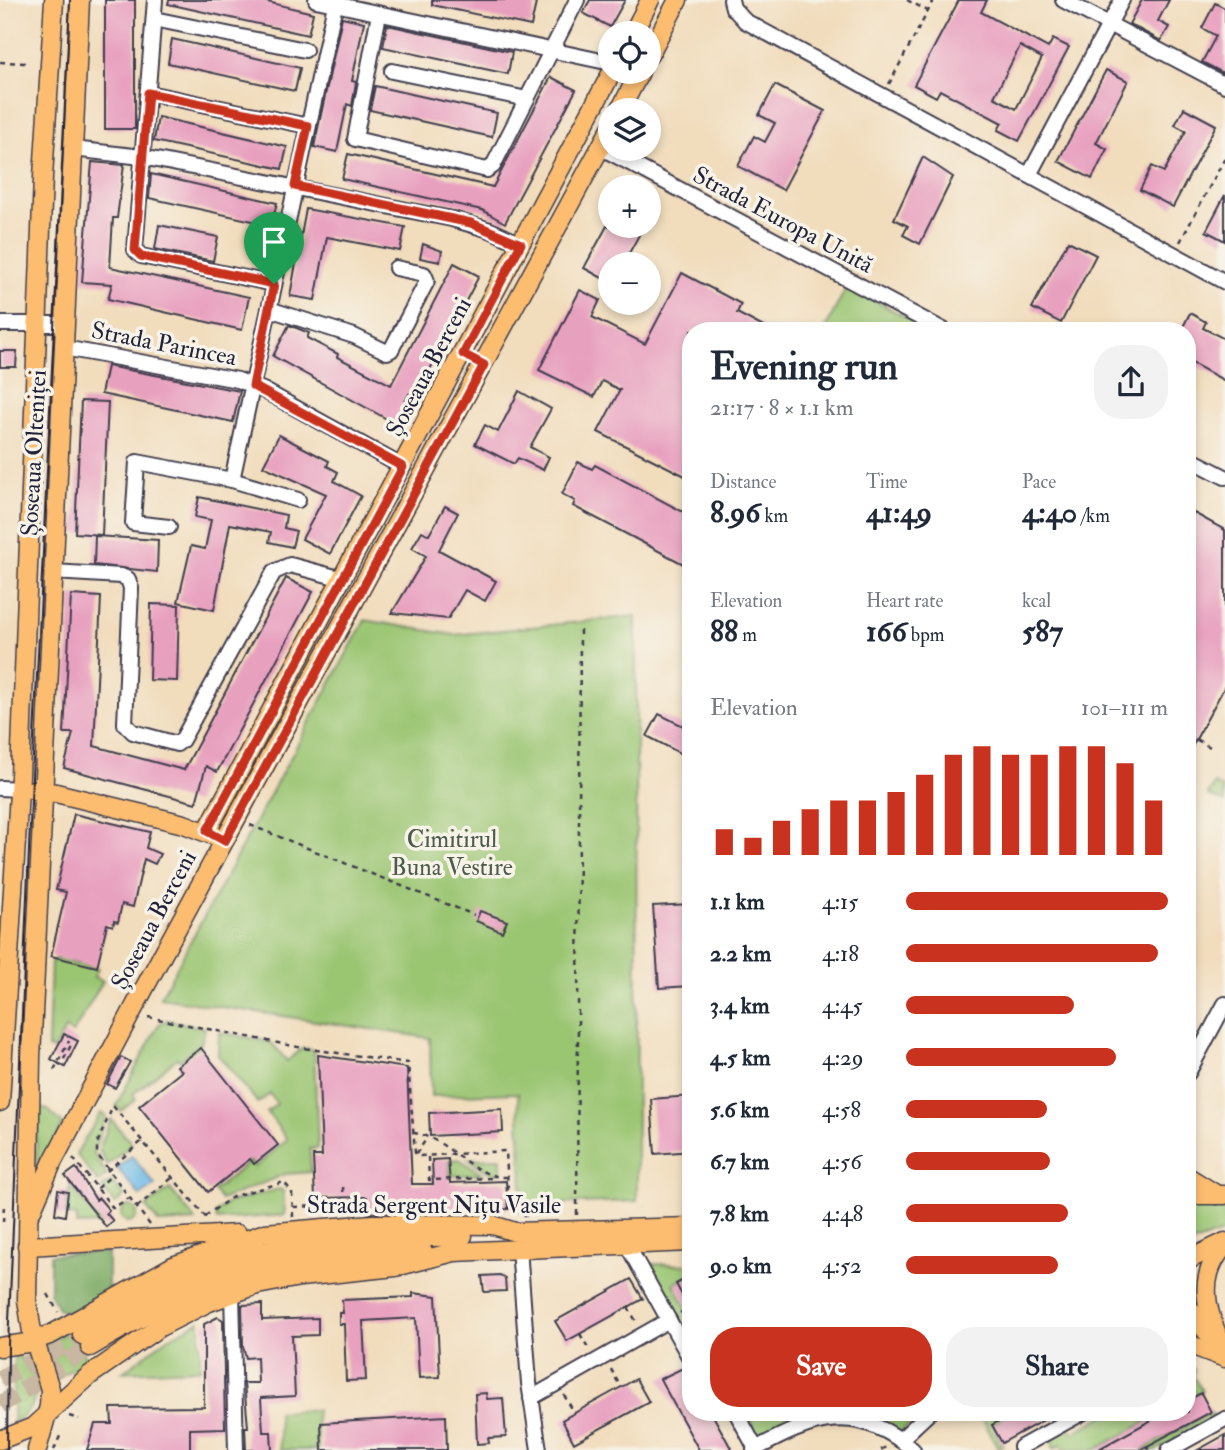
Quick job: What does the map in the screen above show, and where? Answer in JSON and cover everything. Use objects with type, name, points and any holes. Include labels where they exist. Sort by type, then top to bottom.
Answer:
[{"type":"main road","name":"Șoseaua Olteniței","points":[[0,1102],[7,879],[19,789],[54,0]]},
{"type":"main road","name":"Șoseaua Olteniței","points":[[37,1450],[50,1389],[34,1341],[28,1312],[29,1103],[80,0]]},
{"type":"main road","points":[[639,21],[650,0]]},
{"type":"main road","points":[[661,32],[678,0]]},
{"type":"main road","name":"Șoseaua Berceni","points":[[207,831],[606,84]]},
{"type":"main road","name":"Șoseaua Berceni","points":[[27,1222],[64,1141],[598,151]]},
{"type":"main road","points":[[463,354],[484,365]]},
{"type":"main road","points":[[19,789],[43,791],[207,831],[225,841]]},
{"type":"main road","points":[[1196,1181],[1221,1195]]},
{"type":"main road","points":[[1196,1195],[1221,1195]]},
{"type":"main road","name":"Strada Sergent Nițu Vasile","points":[[0,1347],[34,1341],[173,1266],[265,1233],[373,1224],[493,1225],[517,1240],[682,1242]]},
{"type":"main road","name":"Strada Sergent Nițu Vasile","points":[[46,1417],[78,1384],[140,1339],[183,1314],[232,1293],[293,1278],[405,1265],[454,1252],[578,1229],[682,1227]]},
{"type":"main road","points":[[27,1246],[265,1233]]},
{"type":"main road","points":[[454,1252],[333,1257],[255,1269],[174,1300],[86,1341],[178,1281],[261,1252],[331,1242],[517,1240]]},
{"type":"main road","points":[[1196,1257],[1225,1244]]},
{"type":"main road","points":[[1225,1244],[1212,1264],[1206,1292],[1210,1317],[1225,1354]]},
{"type":"main road","points":[[1196,1317],[1225,1354]]},
{"type":"main road","points":[[1196,1346],[1225,1354]]},
{"type":"main road","points":[[0,1440],[33,1427],[46,1417]]},
{"type":"street","points":[[155,0],[134,246],[137,254],[274,284]]},
{"type":"street","points":[[316,0],[598,60]]},
{"type":"street","points":[[390,0],[383,14],[354,135],[358,141],[486,170],[493,166],[577,0]]},
{"type":"street","points":[[731,0],[733,8],[746,21],[1225,282]]},
{"type":"street","points":[[1063,0],[1225,86]]},
{"type":"street","points":[[1028,175],[1122,0]]},
{"type":"street","points":[[232,480],[335,2]]},
{"type":"street","points":[[154,19],[305,50]]},
{"type":"street","points":[[391,71],[527,99]]},
{"type":"street","points":[[148,93],[308,126]]},
{"type":"street","points":[[73,149],[142,157],[471,223],[521,244]]},
{"type":"street","name":"Strada Europa Unită","points":[[626,161],[929,322]]},
{"type":"street","points":[[269,309],[354,336],[387,352],[427,281],[424,274],[396,268]]},
{"type":"street","points":[[0,324],[65,324]]},
{"type":"street","name":"Strada Parincea","points":[[64,348],[231,379],[253,386],[403,467]]},
{"type":"street","points":[[169,527],[133,523],[137,461],[232,480],[298,500]]},
{"type":"street","points":[[1196,462],[1225,477]]},
{"type":"street","points":[[52,572],[121,576],[128,579],[131,588],[125,724],[133,732],[176,744],[182,740],[274,572],[290,565],[343,579]]},
{"type":"street","points":[[0,789],[19,789]]},
{"type":"street","points":[[1196,1058],[1225,1004]]},
{"type":"street","points":[[517,1240],[538,1450]]},
{"type":"street","points":[[626,1243],[682,1344]]},
{"type":"street","points":[[232,1293],[236,1450]]},
{"type":"street","points":[[531,1398],[669,1320]]},
{"type":"street","points":[[1169,1450],[1225,1419]]},
{"type":"street","points":[[740,1421],[755,1450],[796,1427],[819,1421]]},
{"type":"street","points":[[840,1421],[865,1425],[900,1440],[913,1450]]},
{"type":"street","points":[[900,1440],[920,1421]]},
{"type":"street","points":[[1021,1447],[1068,1421]]},
{"type":"street","points":[[1041,1436],[1049,1450]]},
{"type":"path","points":[[907,0],[928,12]]},
{"type":"path","points":[[882,96],[934,0]]},
{"type":"path","points":[[0,62],[28,63]]},
{"type":"path","points":[[1174,254],[1225,158]]},
{"type":"path","points":[[578,1229],[580,627]]},
{"type":"path","points":[[1196,739],[1210,747]]},
{"type":"path","points":[[253,827],[474,915]]},
{"type":"path","points":[[148,1017],[303,1048],[406,1062],[410,1069],[416,1154]]},
{"type":"path","points":[[54,1070],[71,1042]]},
{"type":"path","points":[[154,1230],[98,1157],[97,1147],[113,1106],[213,1227]]},
{"type":"path","points":[[413,1133],[427,1138],[493,1178]]},
{"type":"path","points":[[416,1154],[427,1138]]},
{"type":"path","points":[[107,1171],[142,1141]]},
{"type":"path","points":[[416,1154],[506,1151],[509,1210]]},
{"type":"path","points":[[428,1155],[429,1180],[508,1178]]},
{"type":"path","points":[[72,1157],[113,1208],[129,1198]]},
{"type":"path","points":[[97,1188],[111,1176]]},
{"type":"path","points":[[137,1207],[173,1178]]},
{"type":"path","points":[[204,1216],[234,1196],[284,1182],[290,1186],[293,1220],[307,1207]]},
{"type":"path","points":[[343,1187],[344,1205]]},
{"type":"path","points":[[293,1207],[368,1204]]},
{"type":"path","points":[[3,1222],[4,1205]]},
{"type":"path","points":[[514,1210],[533,1218]]},
{"type":"path","points":[[48,1294],[58,1312]]},
{"type":"path","points":[[628,1307],[643,1334]]},
{"type":"path","points":[[580,1334],[621,1388]]},
{"type":"path","points":[[557,1383],[575,1413]]},
{"type":"path","points":[[69,1416],[79,1419]]},
{"type":"path","points":[[54,1450],[60,1436]]},
{"type":"green space","points":[[847,286],[915,322],[829,322]]},
{"type":"green space","name":"Cimitirul Buna Vestire","points":[[636,616],[637,1201],[523,1205],[518,1093],[431,1096],[430,1038],[160,998],[365,620],[454,635]]},
{"type":"green space","points":[[1214,784],[1223,788],[1225,803],[1208,795]]},
{"type":"green space","points":[[55,959],[98,969],[94,977],[103,981],[73,1033],[65,1029],[54,1050],[48,1048],[51,962]]},
{"type":"green space","points":[[167,1020],[205,1028],[201,1044],[180,1061],[177,1058],[133,1094],[136,1099],[121,1111],[116,1106],[120,1098],[159,1024]]},
{"type":"green space","points":[[219,1032],[271,1042],[287,1061],[303,1048],[314,1050],[318,1148],[310,1149],[311,1172],[285,1174],[221,1200],[214,1191],[250,1161],[255,1167],[287,1139],[267,1112],[277,1104],[270,1094],[258,1103],[218,1055]]},
{"type":"green space","points":[[36,1107],[48,1110],[63,1124],[37,1175]]},
{"type":"green space","points":[[101,1113],[106,1116],[93,1152],[107,1175],[98,1182],[76,1154]]},
{"type":"green space","points":[[111,1119],[132,1144],[107,1165],[99,1150]]},
{"type":"green space","points":[[501,1158],[501,1173],[491,1173],[468,1159]]},
{"type":"green space","points":[[459,1159],[483,1174],[450,1176],[449,1160]]},
{"type":"green space","points":[[111,1181],[124,1196],[115,1204],[102,1188]]},
{"type":"green space","points":[[70,1185],[101,1224],[77,1225],[77,1216],[66,1215]]},
{"type":"green space","points":[[170,1189],[196,1221],[159,1223],[146,1207]]},
{"type":"green space","points":[[279,1189],[283,1191],[285,1215],[217,1220],[216,1213],[228,1203]]},
{"type":"green space","points":[[126,1206],[132,1206],[137,1214],[135,1220],[126,1222],[121,1217],[121,1211]]},
{"type":"green space","points":[[1196,1208],[1225,1208],[1225,1232],[1196,1242]]},
{"type":"green space","points":[[108,1252],[108,1294],[72,1314],[59,1310],[50,1294],[50,1255]]},
{"type":"green space","points":[[650,1264],[682,1265],[682,1279],[674,1284],[682,1300],[682,1322]]},
{"type":"green space","points":[[200,1321],[200,1369],[123,1372],[168,1338]]},
{"type":"green space","points":[[70,1331],[87,1360],[59,1377],[45,1343]]},
{"type":"green space","points":[[14,1354],[32,1370],[37,1388],[30,1407],[13,1423]]},
{"type":"green space","points":[[1196,1381],[1202,1391],[1196,1394]]},
{"type":"green space","points":[[316,1410],[318,1450],[280,1450],[278,1412]]},
{"type":"green space","points":[[1211,1412],[1215,1418],[1156,1450],[1142,1450],[1196,1421]]},
{"type":"green space","points":[[751,1421],[801,1421],[764,1438],[759,1437]]},
{"type":"green space","points":[[853,1421],[914,1421],[897,1435]]},
{"type":"green space","points":[[984,1421],[998,1421],[992,1424],[1003,1445],[998,1448]]},
{"type":"green space","points":[[1095,1421],[1148,1421],[1095,1450],[1064,1450],[1061,1445],[1054,1449],[1051,1438],[1069,1426],[1073,1433]]},
{"type":"water","points":[[132,1156],[155,1185],[140,1196],[117,1168]]},
{"type":"building","points":[[105,0],[135,0],[135,129],[105,129]]},
{"type":"building","points":[[169,0],[259,0],[313,13],[308,35],[168,4]]},
{"type":"building","points":[[432,0],[524,0],[536,3],[531,26],[432,5]]},
{"type":"building","points":[[590,0],[625,0],[613,21],[598,21],[583,13]]},
{"type":"building","points":[[959,0],[987,0],[981,12],[1048,48],[1053,39],[1069,47],[1019,141],[998,130],[1002,123],[940,90],[936,97],[914,85]],"holes":[[[1020,46],[1042,58],[1016,109],[994,97]]]},
{"type":"building","points":[[1142,0],[1169,0],[1158,21],[1169,27],[1161,41],[1129,24]]},
{"type":"building","points":[[1215,3],[1225,8],[1225,74],[1202,62],[1216,36],[1202,28]]},
{"type":"building","points":[[342,17],[364,22],[352,81],[356,82],[352,106],[347,104],[337,152],[314,147]]},
{"type":"building","points":[[387,25],[512,52],[508,74],[383,47]]},
{"type":"building","points":[[172,39],[300,68],[295,91],[168,63]]},
{"type":"building","points":[[1106,70],[1128,81],[1096,143],[1107,149],[1092,179],[1058,161]]},
{"type":"building","points":[[551,77],[576,90],[505,223],[482,210],[342,179],[348,154],[493,187]]},
{"type":"building","points":[[775,85],[825,111],[783,190],[738,166],[754,136],[765,142],[775,123],[759,115]]},
{"type":"building","points":[[375,86],[497,113],[492,137],[370,110]]},
{"type":"building","points":[[1184,108],[1216,125],[1173,207],[1140,190],[1152,166],[1164,172],[1186,131],[1175,125]]},
{"type":"building","points":[[158,117],[287,147],[282,169],[154,141]]},
{"type":"building","points":[[923,157],[953,177],[920,244],[903,235],[908,226],[894,219]]},
{"type":"building","points":[[92,162],[124,165],[117,218],[113,218],[110,267],[249,297],[242,330],[108,299],[112,284],[82,282]]},
{"type":"building","points":[[151,174],[277,203],[271,225],[149,198]]},
{"type":"building","points":[[1225,195],[1225,241],[1206,231]]},
{"type":"building","points":[[306,209],[405,227],[400,251],[327,237],[315,300],[290,296]]},
{"type":"building","points":[[159,225],[218,237],[213,261],[155,249]]},
{"type":"building","points":[[600,238],[637,238],[630,252],[598,252],[598,276],[584,268]]},
{"type":"building","points":[[1068,241],[1096,255],[1062,322],[1032,308]]},
{"type":"building","points":[[423,244],[442,251],[440,262],[420,258]]},
{"type":"building","points":[[454,263],[479,276],[415,398],[409,394],[394,423],[273,356],[289,325],[309,333],[307,338],[338,354],[337,357],[391,385]]},
{"type":"building","points":[[682,273],[741,304],[737,313],[754,322],[682,322],[682,474],[598,432],[620,390],[602,381],[594,397],[539,370],[580,290],[598,299],[592,317],[645,344]]},
{"type":"building","points":[[1190,313],[1206,322],[1203,328],[1225,339],[1225,381],[1196,365],[1196,322],[1186,322]]},
{"type":"building","points":[[0,351],[17,351],[16,367],[0,367]]},
{"type":"building","points":[[107,366],[240,391],[233,422],[101,394]]},
{"type":"building","points":[[519,391],[551,409],[530,447],[549,457],[543,470],[518,458],[514,464],[475,444],[485,425],[498,432]]},
{"type":"building","points":[[81,401],[108,402],[102,535],[75,533]]},
{"type":"building","points":[[279,435],[329,461],[327,466],[338,472],[334,481],[361,496],[330,554],[302,539],[326,494],[263,466]]},
{"type":"building","points":[[578,462],[592,469],[595,465],[682,511],[682,563],[573,506],[575,501],[562,494]]},
{"type":"building","points":[[199,497],[286,515],[284,528],[296,531],[292,547],[269,542],[271,532],[230,524],[214,610],[178,602],[191,546],[205,549],[211,520],[195,517]]},
{"type":"building","points":[[445,506],[458,513],[439,550],[496,581],[485,601],[465,590],[448,619],[392,613],[426,556],[412,548],[422,531],[429,535]]},
{"type":"building","points":[[1196,514],[1225,530],[1225,686],[1196,739]]},
{"type":"building","points":[[95,536],[158,540],[157,572],[94,565]]},
{"type":"building","points":[[286,578],[313,592],[217,772],[206,766],[196,803],[64,768],[73,733],[64,733],[71,595],[101,597],[94,746],[184,770]]},
{"type":"building","points":[[151,604],[179,605],[177,681],[149,680]]},
{"type":"building","points":[[659,714],[682,726],[682,754],[647,736]]},
{"type":"building","points":[[74,814],[150,832],[146,848],[160,854],[155,864],[144,859],[133,907],[122,904],[118,922],[114,921],[113,926],[107,924],[97,967],[51,956],[66,892],[56,890]]},
{"type":"building","points":[[682,904],[682,987],[659,988],[653,906]]},
{"type":"building","points":[[480,911],[507,921],[502,932],[476,921]]},
{"type":"building","points":[[64,1034],[78,1041],[65,1067],[51,1059]]},
{"type":"building","points":[[201,1048],[278,1145],[254,1164],[250,1159],[208,1192],[139,1106],[182,1071],[177,1066]]},
{"type":"building","points":[[318,1055],[407,1068],[412,1184],[433,1184],[432,1160],[448,1159],[450,1183],[506,1181],[508,1209],[368,1213],[367,1197],[315,1198],[313,1156],[322,1156]]},
{"type":"building","points":[[121,1057],[130,1062],[115,1088],[107,1084]]},
{"type":"building","points":[[682,1097],[682,1152],[655,1154],[651,1099]]},
{"type":"building","points":[[502,1109],[503,1132],[430,1136],[429,1113]]},
{"type":"building","points":[[76,1168],[96,1200],[99,1198],[109,1210],[106,1213],[113,1221],[106,1227],[65,1176]]},
{"type":"building","points":[[58,1190],[68,1192],[65,1216],[55,1214]]},
{"type":"building","points":[[500,1275],[505,1278],[506,1291],[484,1292],[482,1276]]},
{"type":"building","points":[[631,1279],[643,1299],[567,1341],[555,1321]]},
{"type":"building","points":[[682,1281],[682,1295],[676,1284]]},
{"type":"building","points":[[413,1293],[436,1296],[440,1377],[419,1378],[416,1318],[363,1321],[366,1380],[346,1381],[344,1324],[339,1324],[339,1313],[343,1313],[342,1300],[413,1297]]},
{"type":"building","points":[[262,1304],[262,1320],[318,1318],[318,1335],[292,1336],[295,1396],[261,1398],[263,1432],[271,1432],[272,1450],[246,1450],[245,1427],[248,1427],[244,1383],[258,1383],[257,1357],[246,1358],[243,1346],[242,1305]]},
{"type":"building","points":[[218,1317],[223,1320],[225,1428],[190,1429],[190,1450],[87,1450],[95,1424],[112,1424],[111,1408],[204,1407],[204,1324]]},
{"type":"building","points":[[682,1368],[682,1419],[660,1379]]},
{"type":"building","points":[[636,1379],[649,1402],[574,1443],[562,1420]]},
{"type":"building","points":[[486,1393],[487,1399],[503,1398],[506,1437],[488,1438],[489,1443],[477,1444],[475,1394]]},
{"type":"building","points":[[1201,1393],[1211,1412],[1196,1420],[1196,1396]]},
{"type":"building","points":[[446,1416],[447,1450],[322,1450],[321,1423]]},
{"type":"building","points":[[683,1421],[716,1421],[732,1450],[699,1450]]},
{"type":"building","points":[[999,1421],[1042,1421],[1002,1443],[992,1425]]},
{"type":"building","points":[[1150,1421],[1194,1421],[1140,1450],[1097,1450]]},
{"type":"building","points":[[1225,1435],[1225,1450],[1198,1450]]},
{"type":"tunnel","points":[[0,1379],[82,1335]]},
{"type":"tunnel","points":[[0,1405],[90,1347]]},
{"type":"tram line","points":[[7,1450],[8,1345],[32,778],[70,0]]},
{"type":"route","points":[[148,93],[308,126],[295,186],[471,223],[521,244],[463,354],[484,365],[225,841],[207,831],[403,467],[253,386],[274,284],[137,254],[134,246],[148,93]]}]
